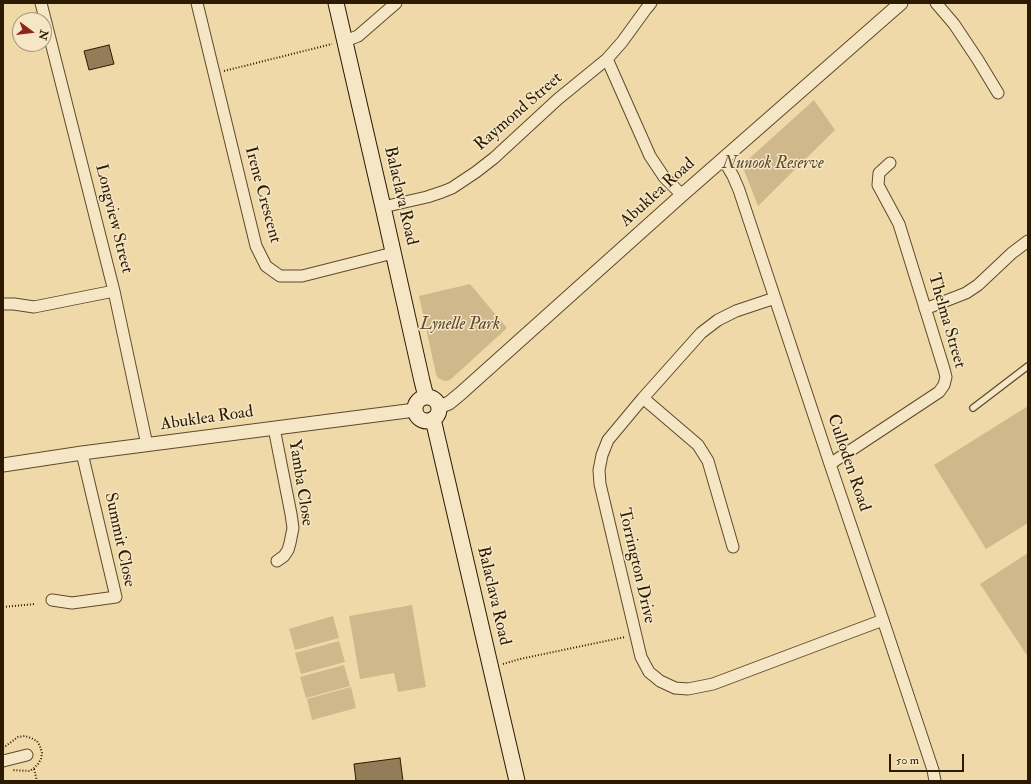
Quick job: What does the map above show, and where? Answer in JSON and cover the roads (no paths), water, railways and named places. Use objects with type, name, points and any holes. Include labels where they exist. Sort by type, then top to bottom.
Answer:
[{"type":"main road","name":"Balaclava Road","points":[[336,3],[339,42],[383,207],[426,397]]},
{"type":"main road","points":[[426,397],[435,400],[436,413],[425,421],[418,417],[415,410],[417,402],[426,397]]},
{"type":"main road","name":"Balaclava Road","points":[[436,413],[517,781]]},
{"type":"street","name":"Longview Street","points":[[41,3],[114,291],[147,445]]},
{"type":"street","name":"Irene Crescent","points":[[197,3],[256,246],[266,266],[280,276],[302,276],[393,253]]},
{"type":"street","points":[[339,42],[358,36],[396,3]]},
{"type":"street","name":"Raymond Street","points":[[383,207],[427,197],[452,188],[494,158],[558,99],[607,59],[622,42],[651,3]]},
{"type":"street","name":"Abuklea Road","points":[[436,413],[445,405],[454,400],[682,195],[901,3]]},
{"type":"street","points":[[936,3],[954,24],[998,92]]},
{"type":"street","points":[[607,59],[650,156],[664,177],[682,195]]},
{"type":"street","name":"Culloden Road","points":[[723,159],[739,190],[830,464],[884,620],[933,770],[935,781]]},
{"type":"street","name":"Thelma Street","points":[[830,464],[940,392],[944,385],[946,376],[899,224],[878,185],[879,173],[890,163]]},
{"type":"street","points":[[925,309],[966,293],[978,285],[1012,253],[1028,241]]},
{"type":"street","points":[[3,304],[34,307],[114,291]]},
{"type":"street","name":"Torrington Drive","points":[[775,298],[736,311],[718,320],[701,333],[608,440],[602,455],[599,470],[600,484],[641,657],[649,672],[660,681],[675,688],[688,690],[713,684],[884,620]]},
{"type":"street","points":[[643,398],[698,445],[708,461],[733,547]]},
{"type":"street","name":"Abuklea Road","points":[[3,465],[82,453],[415,410]]},
{"type":"street","name":"Yamba Close","points":[[274,428],[293,528],[288,550],[284,556],[277,561]]},
{"type":"street","name":"Summit Close","points":[[52,600],[72,603],[116,598],[82,453]]},
{"type":"street","points":[[5,766],[27,755]]},
{"type":"lane","points":[[974,408],[1028,366]]},
{"type":"park label","name":"Nunook Reserve","points":[[773,164]]},
{"type":"park label","name":"Lynelle Park","points":[[460,325]]}]
